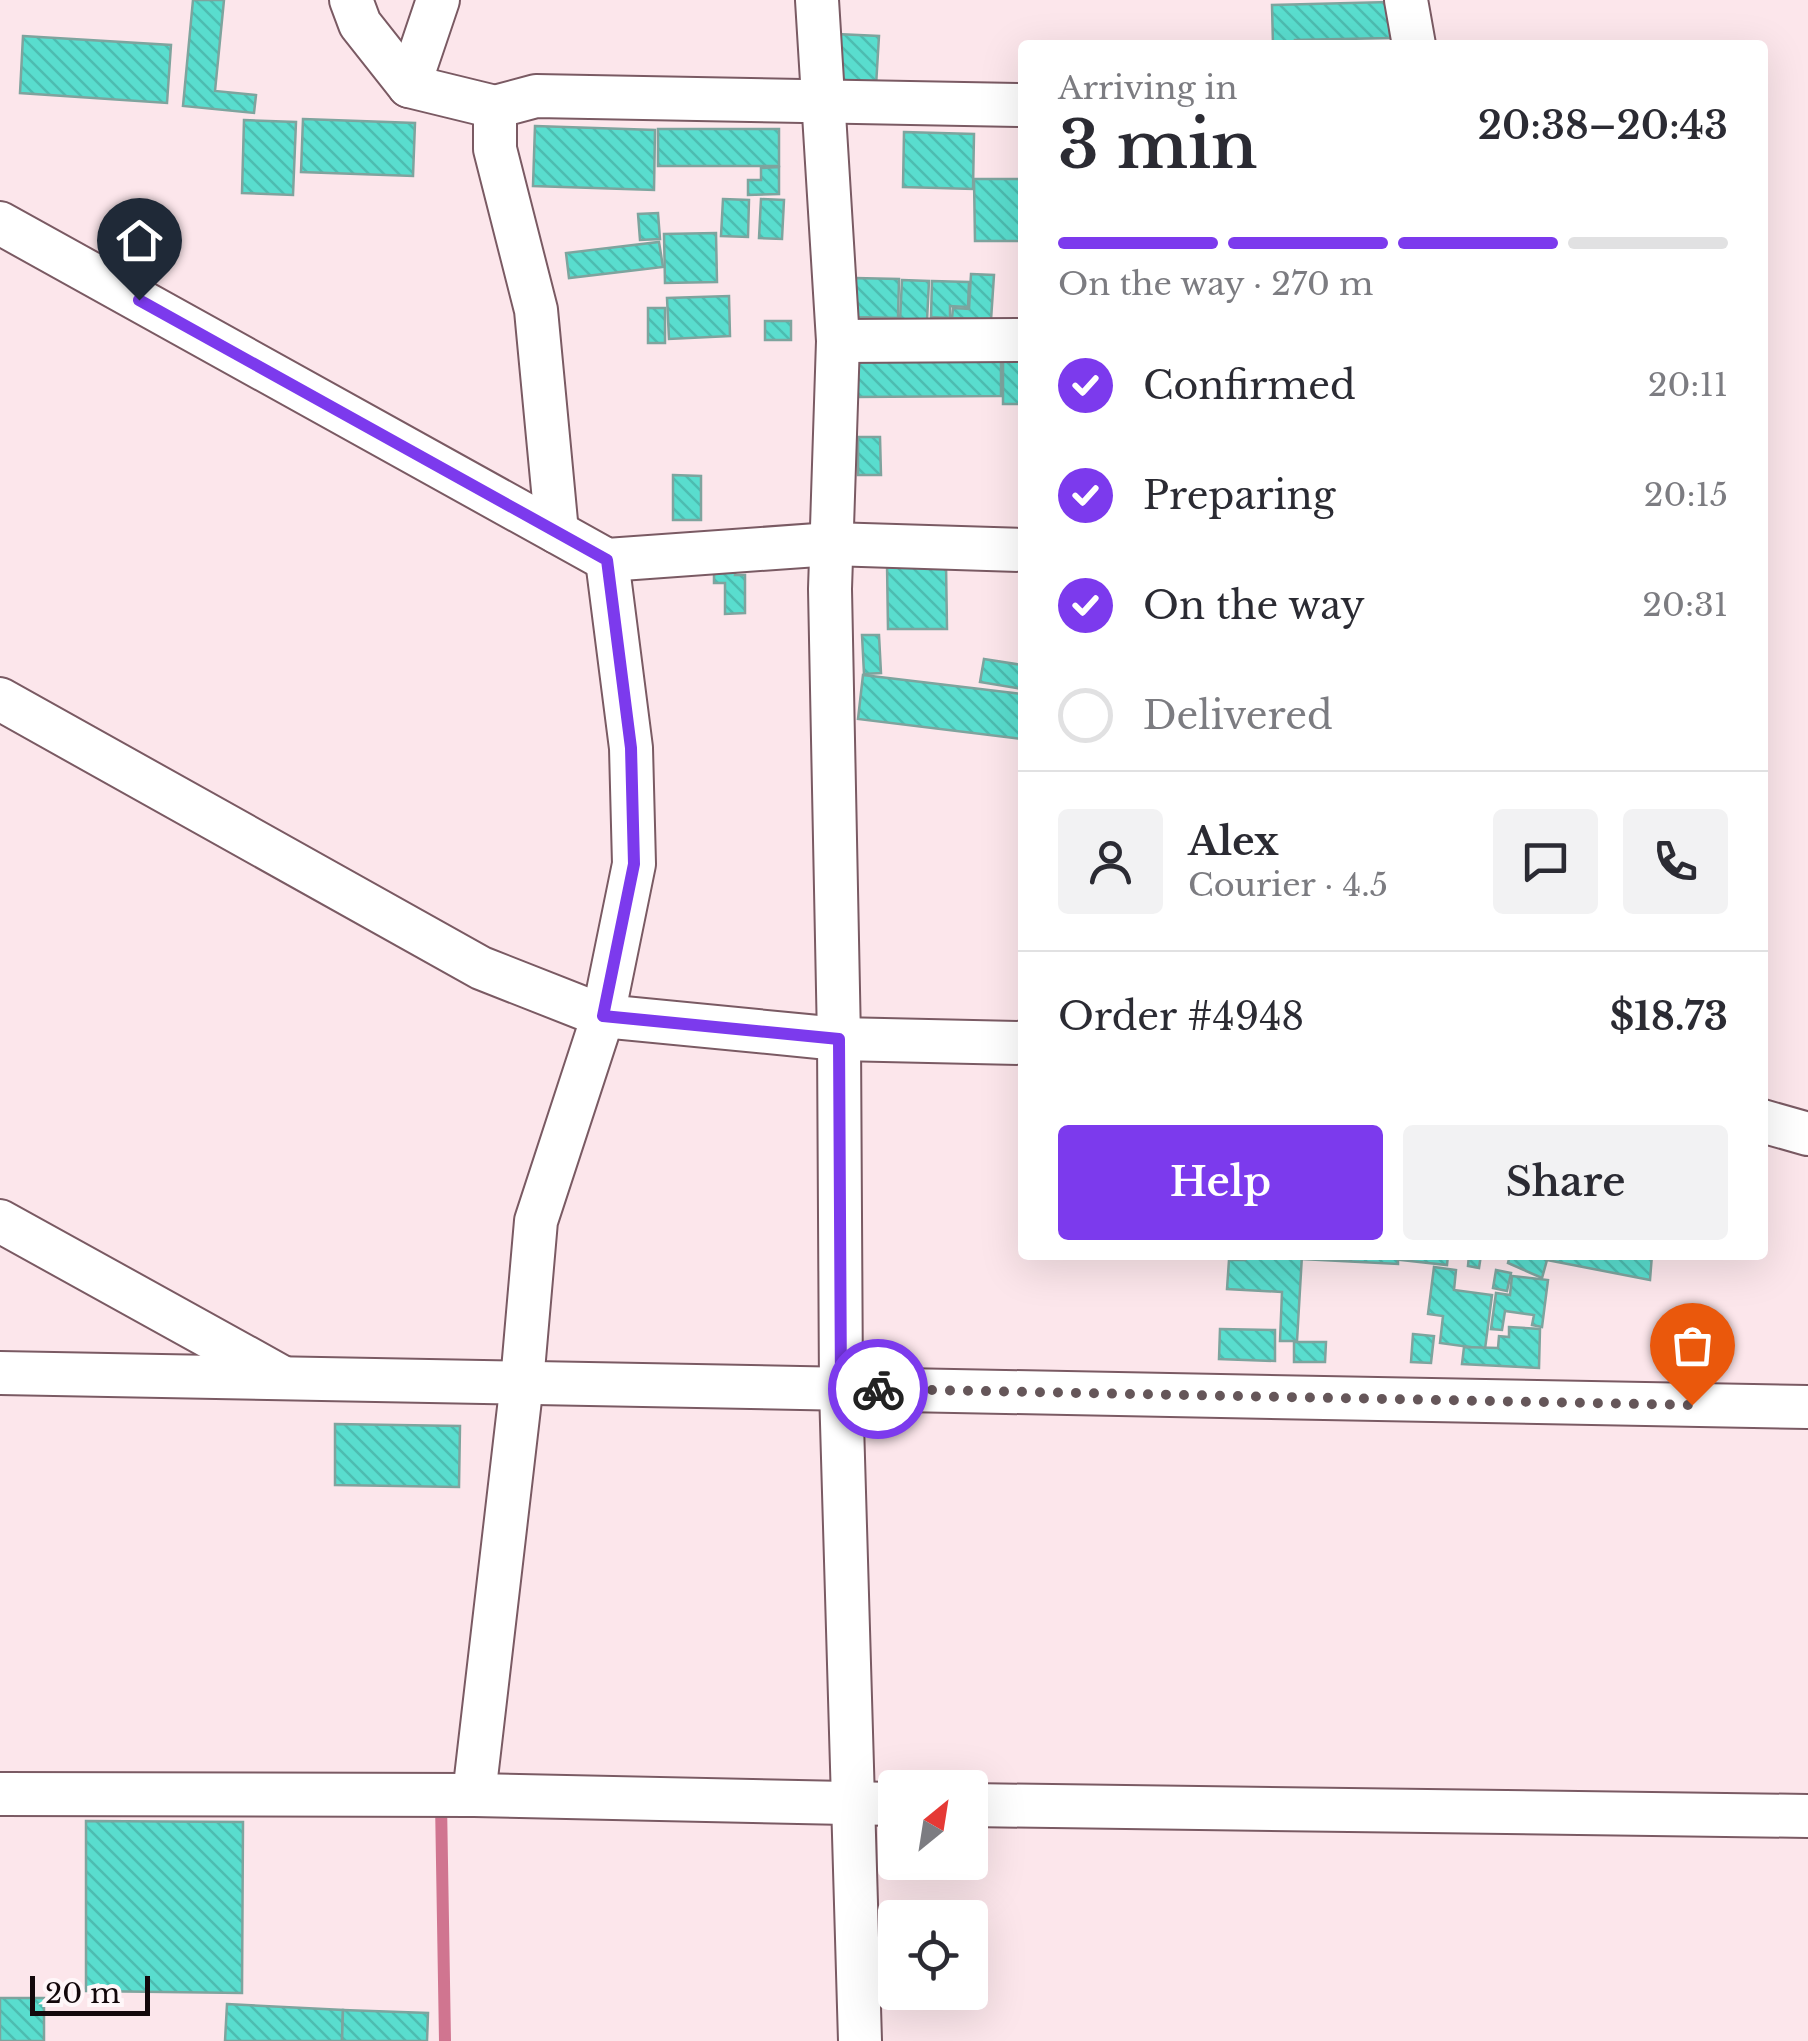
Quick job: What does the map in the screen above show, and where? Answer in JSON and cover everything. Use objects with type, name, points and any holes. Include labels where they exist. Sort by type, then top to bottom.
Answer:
[{"type":"street","points":[[351,0],[360,24],[410,86],[495,107],[536,96],[1018,105]]},
{"type":"street","points":[[410,86],[438,0]]},
{"type":"street","points":[[817,0],[838,341],[830,589],[841,1389],[860,2041]]},
{"type":"street","points":[[1406,0],[1413,40]]},
{"type":"street","points":[[495,107],[495,150],[536,310],[557,532]]},
{"type":"street","points":[[0,223],[607,560],[831,544],[1018,550]]},
{"type":"street","points":[[838,341],[1018,340]]},
{"type":"street","points":[[474,1794],[522,1382],[536,1221],[603,1016],[634,864],[631,748],[607,560]]},
{"type":"street","points":[[0,699],[481,968],[603,1016],[839,1039],[1018,1043]]},
{"type":"street","points":[[1768,1123],[1808,1134]]},
{"type":"street","points":[[0,1221],[284,1378]]},
{"type":"street","points":[[0,1372],[1808,1407]]},
{"type":"street","points":[[0,1794],[474,1794],[878,1804]]},
{"type":"street","points":[[988,1805],[1808,1816]]},
{"type":"building","points":[[193,0],[224,0],[215,91],[256,95],[254,113],[183,106]]},
{"type":"building","points":[[1389,2],[1390,38],[1273,40],[1272,5]]},
{"type":"building","points":[[837,34],[879,36],[876,86],[834,83]]},
{"type":"building","points":[[23,36],[171,45],[167,103],[20,93]]},
{"type":"building","points":[[303,119],[415,123],[413,176],[301,172]]},
{"type":"building","points":[[244,120],[296,122],[293,195],[242,193]]},
{"type":"building","points":[[535,126],[655,130],[654,190],[533,186]]},
{"type":"building","points":[[658,129],[779,129],[779,166],[658,166]]},
{"type":"building","points":[[904,132],[974,134],[973,189],[903,187]]},
{"type":"building","points":[[779,167],[779,194],[748,195],[748,180],[761,180],[761,168]]},
{"type":"building","points":[[974,179],[1018,179],[1018,241],[975,241]]},
{"type":"building","points":[[723,199],[749,200],[748,237],[721,236]]},
{"type":"building","points":[[761,199],[784,200],[782,239],[759,238]]},
{"type":"building","points":[[658,213],[660,239],[640,240],[638,214]]},
{"type":"building","points":[[716,233],[717,282],[665,283],[664,234]]},
{"type":"building","points":[[659,242],[663,267],[569,278],[566,253]]},
{"type":"building","points":[[971,274],[994,275],[991,320],[952,318],[953,308],[969,309]]},
{"type":"building","points":[[855,278],[899,279],[898,318],[855,317]]},
{"type":"building","points":[[902,280],[929,281],[927,321],[900,320]]},
{"type":"building","points":[[932,281],[969,282],[968,307],[950,306],[950,318],[931,317]]},
{"type":"building","points":[[729,296],[730,336],[669,339],[667,298]]},
{"type":"building","points":[[648,308],[665,308],[665,343],[648,343]]},
{"type":"building","points":[[765,321],[791,321],[791,340],[765,340]]},
{"type":"building","points":[[1003,347],[1018,348],[1018,404],[1003,404]]},
{"type":"building","points":[[855,349],[1001,349],[1001,396],[855,397]]},
{"type":"building","points":[[858,437],[880,437],[881,475],[858,475]]},
{"type":"building","points":[[673,475],[701,476],[701,520],[673,520]]},
{"type":"building","points":[[736,562],[735,575],[745,575],[745,613],[725,614],[725,583],[714,583],[714,563]]},
{"type":"building","points":[[946,563],[947,629],[888,629],[887,564]]},
{"type":"building","points":[[862,635],[879,635],[881,673],[864,674]]},
{"type":"building","points":[[984,659],[1018,664],[1018,688],[980,682]]},
{"type":"building","points":[[863,675],[1018,694],[1018,739],[858,719]]},
{"type":"building","points":[[1229,1260],[1302,1260],[1297,1341],[1280,1341],[1282,1292],[1227,1289]]},
{"type":"building","points":[[1321,1260],[1398,1260],[1398,1264]]},
{"type":"building","points":[[1400,1260],[1448,1260],[1447,1265]]},
{"type":"building","points":[[1469,1260],[1480,1260],[1479,1268],[1468,1266]]},
{"type":"building","points":[[1509,1260],[1547,1260],[1542,1278]]},
{"type":"building","points":[[1547,1260],[1652,1260],[1650,1280]]},
{"type":"building","points":[[1434,1267],[1456,1270],[1454,1290],[1492,1295],[1485,1349],[1440,1343],[1443,1316],[1428,1314]]},
{"type":"building","points":[[1496,1270],[1511,1273],[1507,1291],[1493,1288]]},
{"type":"building","points":[[1512,1276],[1548,1280],[1542,1327],[1532,1325],[1534,1315],[1505,1311],[1502,1330],[1491,1329],[1496,1293],[1510,1295]]},
{"type":"building","points":[[1509,1327],[1540,1329],[1539,1368],[1462,1364],[1464,1347],[1498,1348],[1499,1336],[1509,1337]]},
{"type":"building","points":[[1220,1329],[1275,1330],[1275,1361],[1219,1359]]},
{"type":"building","points":[[1413,1334],[1434,1336],[1431,1363],[1411,1362]]},
{"type":"building","points":[[1294,1342],[1326,1342],[1325,1362],[1294,1362]]},
{"type":"building","points":[[335,1424],[460,1426],[459,1487],[335,1485]]},
{"type":"building","points":[[86,1821],[243,1822],[242,1993],[86,1991]]},
{"type":"building","points":[[0,1998],[44,1998],[44,2041],[0,2041]]},
{"type":"building","points":[[227,2004],[343,2010],[342,2041],[225,2041]]},
{"type":"building","points":[[343,2010],[428,2013],[427,2041],[342,2041]]},
{"type":"waterway","points":[[441,1802],[445,2041]]},
{"type":"way so far","points":[[878,1389],[1692,1405]]},
{"type":"route","points":[[139,300],[607,560],[631,748],[634,864],[603,1016],[839,1039],[841,1389],[878,1389]]}]
